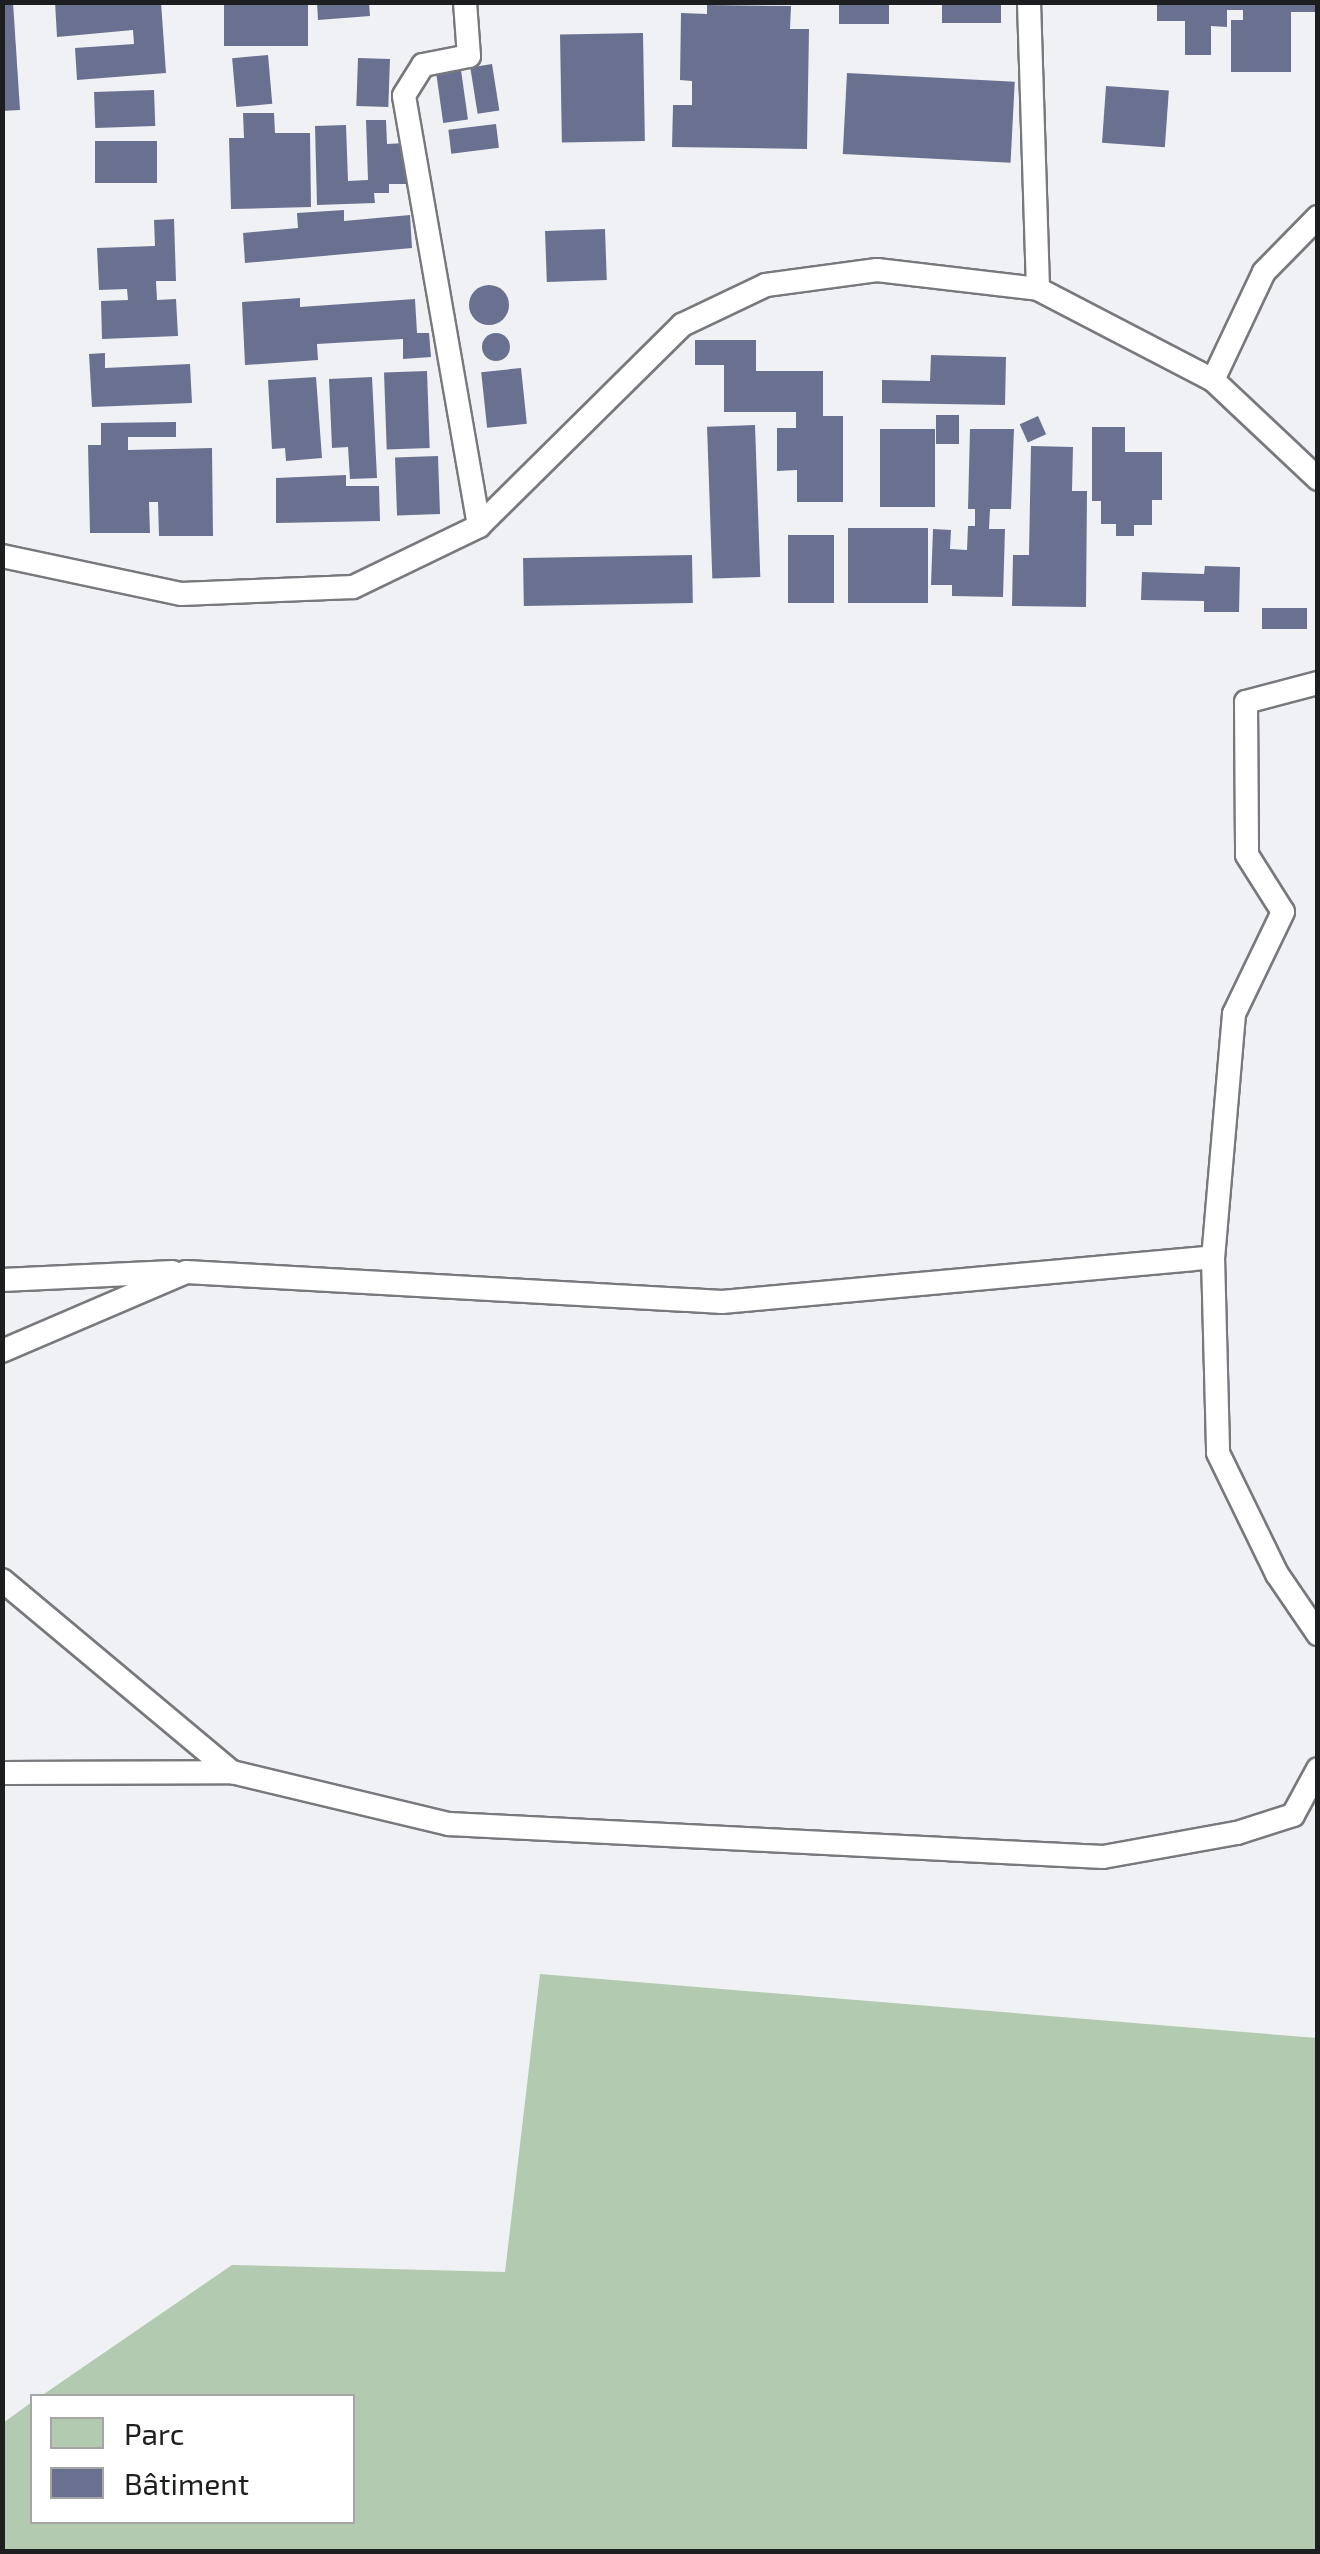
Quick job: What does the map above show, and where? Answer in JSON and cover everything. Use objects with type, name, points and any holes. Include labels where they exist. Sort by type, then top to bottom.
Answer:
[{"type":"lane","points":[[465,2],[468,56],[422,65],[404,96],[479,526]]},
{"type":"lane","points":[[1029,2],[1038,288]]},
{"type":"lane","points":[[1213,380],[1264,272],[1318,217]]},
{"type":"lane","points":[[2,556],[181,594],[353,587],[479,526],[682,326],[766,285],[877,270],[1038,288],[1213,380],[1318,479]]},
{"type":"lane","points":[[1318,683],[1246,702],[1247,854],[1282,912],[1234,1014],[1213,1257],[1218,1453],[1277,1574],[1318,1634]]},
{"type":"lane","points":[[2,1280],[186,1272],[722,1302],[1213,1257]]},
{"type":"lane","points":[[2,1352],[186,1272]]},
{"type":"lane","points":[[2,1580],[232,1772]]},
{"type":"lane","points":[[2,1773],[232,1772],[448,1824],[1103,1857],[1238,1833],[1293,1815],[1318,1768]]},
{"type":"green space","points":[[540,1974],[1317,2038],[1317,2551],[3,2551],[3,2423],[30,2403],[30,2524],[355,2524],[355,2394],[44,2394],[232,2265],[505,2272]]},
{"type":"building","points":[[2,2],[13,2],[20,110],[2,111]]},
{"type":"building","points":[[55,2],[161,2],[166,73],[77,80],[75,48],[134,44],[133,30],[57,37]]},
{"type":"building","points":[[224,2],[308,2],[308,46],[224,46]]},
{"type":"building","points":[[317,2],[369,2],[370,16],[318,20]]},
{"type":"building","points":[[839,2],[889,2],[889,24],[839,24]]},
{"type":"building","points":[[942,2],[1001,2],[1001,23],[942,23]]},
{"type":"building","points":[[1157,2],[1318,2],[1318,12],[1291,12],[1291,72],[1231,72],[1231,20],[1243,20],[1243,10],[1227,10],[1227,27],[1211,26],[1211,55],[1185,55],[1185,21],[1157,21]]},
{"type":"building","points":[[707,5],[791,6],[790,29],[809,29],[807,149],[672,147],[673,105],[692,105],[692,81],[680,80],[681,13],[707,14]]},
{"type":"building","points":[[643,33],[645,141],[562,142],[560,34]]},
{"type":"building","points":[[268,55],[272,104],[236,107],[232,58]]},
{"type":"building","points":[[358,58],[390,59],[388,107],[356,106]]},
{"type":"building","points":[[492,64],[499,110],[478,114],[470,67]]},
{"type":"building","points":[[461,70],[468,120],[443,123],[436,73]]},
{"type":"building","points":[[847,73],[1015,82],[1011,163],[843,154]]},
{"type":"building","points":[[1106,86],[1169,90],[1165,147],[1102,143]]},
{"type":"building","points":[[154,90],[155,126],[95,128],[94,92]]},
{"type":"building","points":[[243,113],[274,113],[275,133],[310,133],[311,207],[231,209],[229,138],[244,138]]},
{"type":"building","points":[[366,120],[386,120],[387,144],[405,143],[406,184],[389,184],[389,193],[374,193],[375,203],[317,205],[315,126],[346,125],[348,181],[368,180]]},
{"type":"building","points":[[496,124],[499,148],[451,154],[448,130]]},
{"type":"building","points":[[95,141],[157,141],[157,183],[95,183]]},
{"type":"building","points":[[344,210],[344,221],[410,215],[412,248],[245,263],[243,233],[298,228],[297,213]]},
{"type":"building","points":[[174,219],[176,281],[156,281],[157,300],[176,299],[178,336],[102,339],[101,301],[128,300],[127,289],[99,290],[97,248],[155,246],[154,220]]},
{"type":"building","points":[[605,229],[607,280],[547,282],[545,231]]},
{"type":"building","points":[[489,285],[503,291],[509,305],[503,319],[489,325],[475,319],[469,305],[475,291]]},
{"type":"building","points":[[300,298],[300,307],[415,299],[417,333],[429,333],[431,357],[403,359],[403,339],[317,344],[318,360],[245,365],[242,302]]},
{"type":"building","points":[[496,333],[506,337],[510,347],[506,357],[496,361],[486,357],[482,347],[486,337]]},
{"type":"building","points":[[695,340],[756,340],[756,371],[823,371],[823,416],[843,416],[843,502],[797,502],[797,470],[777,471],[777,428],[796,428],[796,412],[724,412],[724,365],[695,365]]},
{"type":"building","points":[[105,353],[105,368],[190,364],[192,403],[92,407],[89,354]]},
{"type":"building","points":[[931,355],[1006,357],[1005,405],[882,403],[882,380],[930,381]]},
{"type":"building","points":[[521,368],[527,424],[487,428],[481,372]]},
{"type":"building","points":[[427,371],[430,448],[387,449],[384,373]]},
{"type":"building","points":[[316,377],[322,458],[286,461],[285,448],[272,449],[268,380]]},
{"type":"building","points":[[372,377],[377,478],[350,479],[348,447],[332,448],[329,379]]},
{"type":"building","points":[[936,415],[959,415],[959,444],[936,444]]},
{"type":"building","points":[[1038,416],[1046,434],[1028,442],[1020,424]]},
{"type":"building","points":[[176,422],[176,437],[128,437],[128,450],[212,448],[213,536],[159,536],[158,502],[149,502],[150,533],[90,533],[88,445],[101,445],[101,423]]},
{"type":"building","points":[[755,425],[760,577],[712,579],[707,427]]},
{"type":"building","points":[[1092,427],[1125,427],[1125,452],[1162,452],[1162,500],[1152,500],[1152,525],[1134,525],[1134,536],[1116,536],[1116,524],[1101,524],[1101,501],[1092,501]]},
{"type":"building","points":[[880,429],[935,429],[935,507],[880,507]]},
{"type":"building","points":[[970,429],[1014,429],[1011,509],[990,509],[989,529],[1005,529],[1003,597],[952,596],[952,585],[931,585],[933,529],[951,530],[950,549],[967,550],[968,526],[975,526],[975,509],[968,509]]},
{"type":"building","points":[[1031,446],[1073,447],[1072,491],[1087,491],[1086,607],[1012,606],[1013,555],[1029,555]]},
{"type":"building","points":[[438,456],[440,514],[397,515],[395,458]]},
{"type":"building","points":[[346,475],[346,486],[379,486],[380,521],[276,523],[276,478]]},
{"type":"building","points":[[848,528],[928,528],[928,603],[848,603]]},
{"type":"building","points":[[788,535],[834,535],[834,603],[788,603]]},
{"type":"building","points":[[692,555],[693,603],[524,606],[523,558]]},
{"type":"building","points":[[1205,566],[1240,567],[1239,612],[1204,612],[1204,601],[1141,600],[1142,572],[1204,574]]},
{"type":"building","points":[[1262,608],[1307,608],[1307,629],[1262,629]]}]
